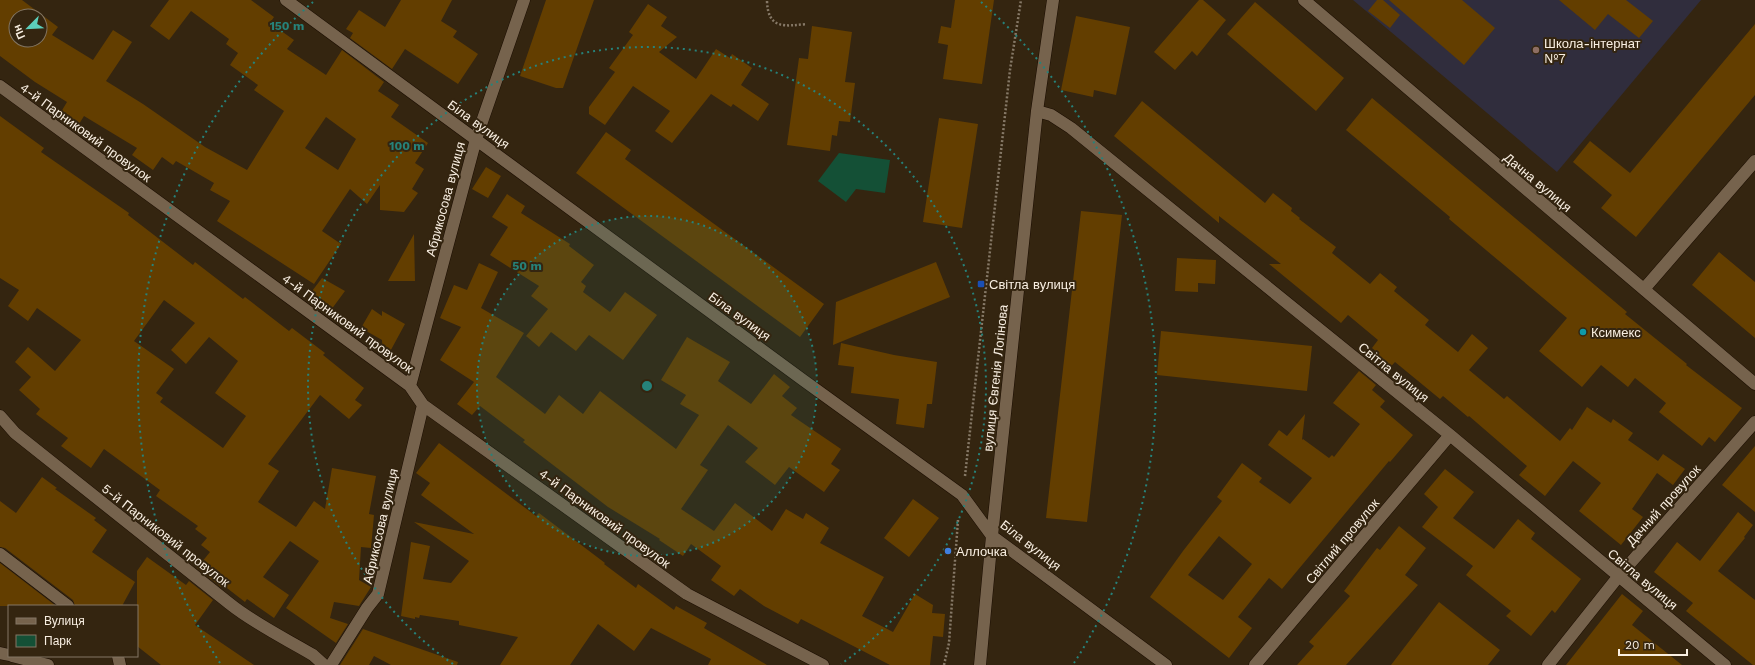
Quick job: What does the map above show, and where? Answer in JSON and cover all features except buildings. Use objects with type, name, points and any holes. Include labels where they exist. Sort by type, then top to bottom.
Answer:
[{"type":"street","name":"Біла вулиця","points":[[286,0],[962,495],[992,536],[1166,665]]},
{"type":"street","name":"Абрикосова вулиця","points":[[410,386],[476,139],[524,0]]},
{"type":"street","name":"вулиця Євгенія Логінова","points":[[980,665],[992,536],[1037,111],[1053,0]]},
{"type":"street","name":"Дачна вулиця","points":[[1304,0],[1755,384]]},
{"type":"street","name":"4-й Парниковий провулок","points":[[0,86],[410,386],[423,405],[687,594],[823,665]]},
{"type":"street","name":"Світла вулиця","points":[[1037,111],[1051,115],[1071,128],[1450,435],[1725,665]]},
{"type":"street","points":[[1644,289],[1755,161]]},
{"type":"street","name":"Абрикосова вулиця","points":[[331,665],[367,608],[378,594],[423,405]]},
{"type":"street","name":"5-й Парниковий провулок","points":[[0,416],[21,438],[150,541],[218,592],[230,604],[313,655],[324,665]]},
{"type":"street","name":"Дачний провулок","points":[[1548,665],[1618,577],[1755,422]]},
{"type":"street","name":"Світлий провулок","points":[[1255,665],[1450,435]]},
{"type":"street","points":[[0,554],[67,605]]},
{"type":"street","points":[[14,657],[48,665]]},
{"type":"path","points":[[965,480],[1010,70],[1021,0]]},
{"type":"path","points":[[768,2],[768,12],[771,19],[782,26],[807,24]]},
{"type":"path","points":[[944,665],[949,643],[959,518]]},
{"type":"shaded area","name":"Школа-інтернат №7","points":[[1353,0],[1701,0],[1557,172]]},
{"type":"green space","points":[[839,153],[890,160],[885,193],[856,189],[846,202],[818,181]]},
{"type":"place","name":"Школа-інтернат №7","points":[[1536,50]]},
{"type":"place","name":"Світла вулиця","points":[[981,284]]},
{"type":"place","name":"Ксимекс","points":[[1583,332]]},
{"type":"place","name":"Аллочка","points":[[948,551]]}]
